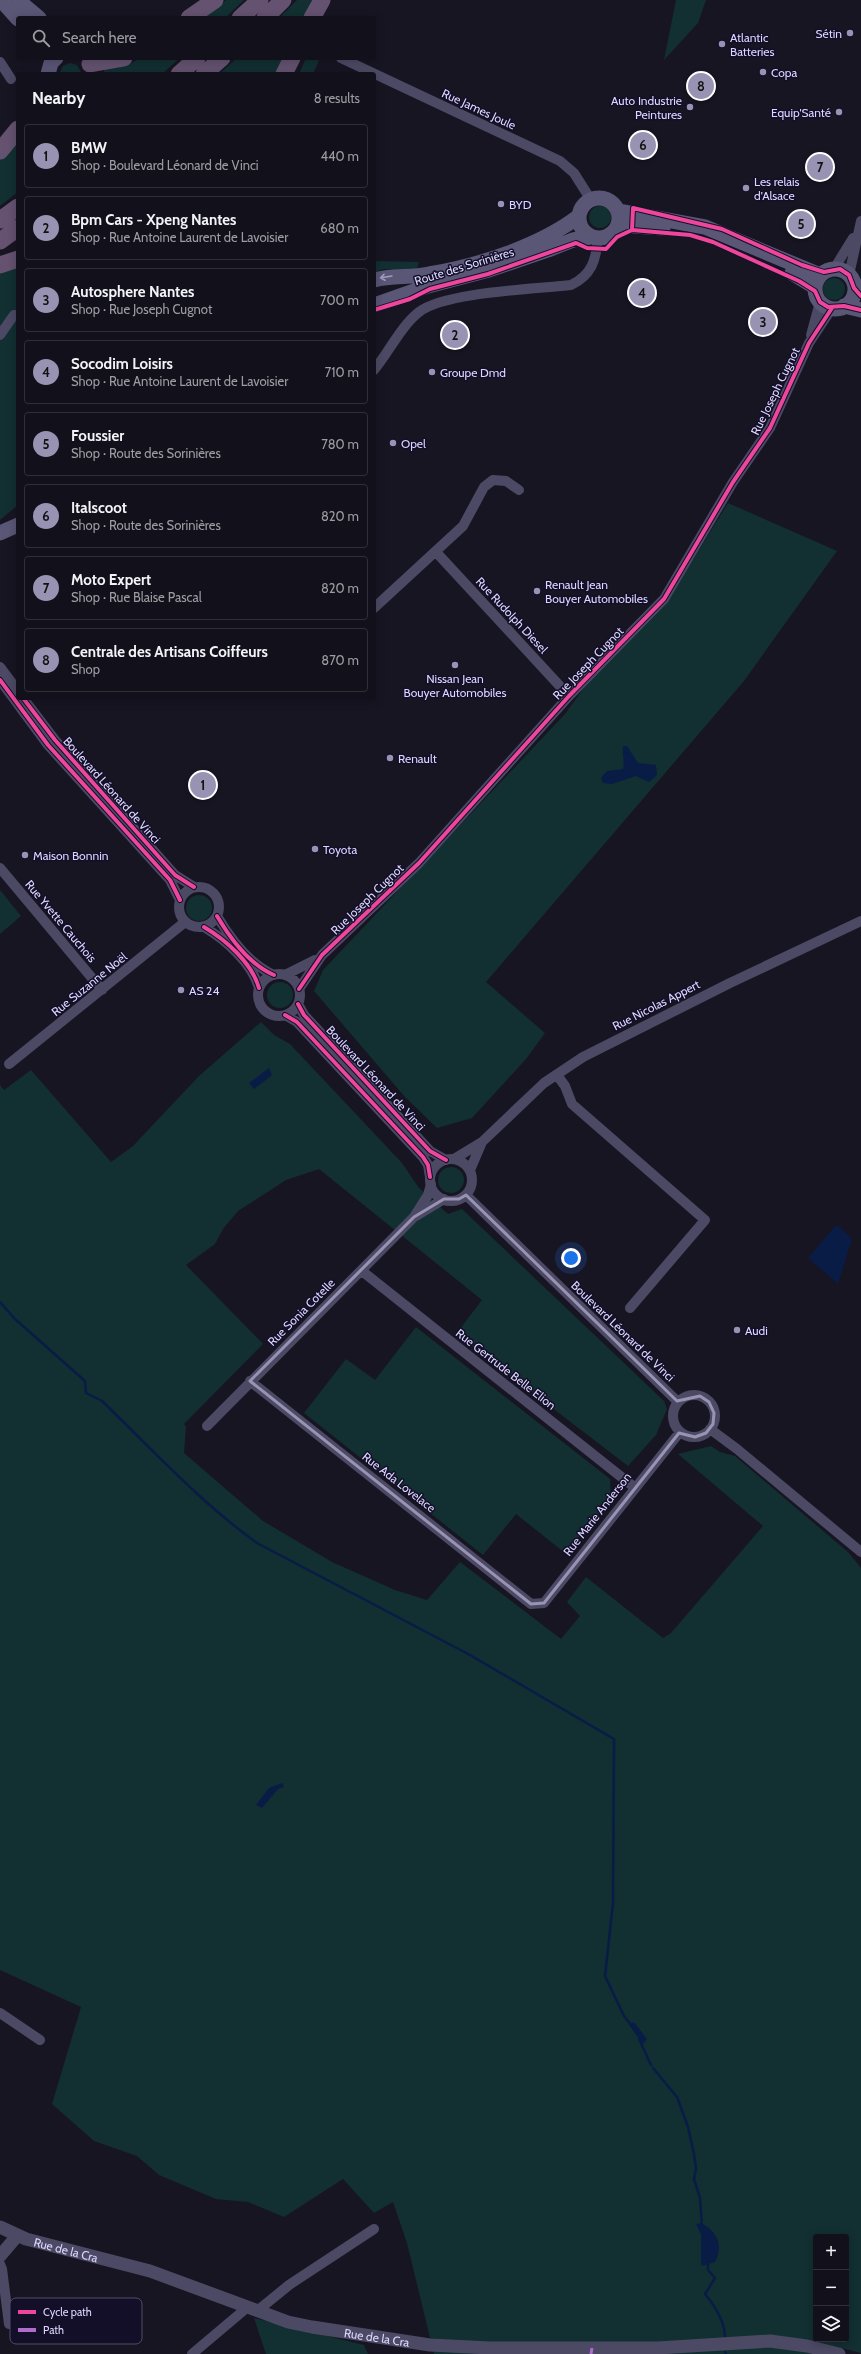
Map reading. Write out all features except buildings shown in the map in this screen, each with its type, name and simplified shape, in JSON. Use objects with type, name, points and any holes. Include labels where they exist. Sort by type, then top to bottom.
[{"type":"highway","points":[[191,16],[215,0]]},
{"type":"highway","points":[[242,16],[260,0]]},
{"type":"highway","points":[[267,16],[283,0]]},
{"type":"highway","points":[[313,16],[322,0]]},
{"type":"highway","points":[[89,65],[114,60]]},
{"type":"highway","points":[[181,72],[195,60]]},
{"type":"highway","points":[[206,72],[220,60]]},
{"type":"highway","points":[[285,72],[291,60]]},
{"type":"highway","points":[[0,151],[16,131]]},
{"type":"highway","points":[[0,220],[16,208]]},
{"type":"highway","points":[[0,242],[16,230]]},
{"type":"highway","points":[[0,265],[16,260]]},
{"type":"main road","points":[[1,0],[16,17]]},
{"type":"main road","points":[[19,0],[32,16]]},
{"type":"main road","points":[[19,0],[37,16]]},
{"type":"main road","points":[[591,200],[600,198],[608,201],[618,218],[713,238],[792,274],[817,281],[832,305],[861,310]]},
{"type":"main road","name":"Route des Sorinières","points":[[376,279],[388,276],[428,275],[460,267],[530,245],[557,232],[579,216],[583,206],[591,200]]},
{"type":"main road","points":[[579,216],[582,230],[594,238]]},
{"type":"main road","name":"Route des Sorinières","points":[[376,304],[428,286],[511,262],[573,240],[594,238],[611,234],[618,218]]},
{"type":"main road","points":[[817,281],[834,269],[855,287],[852,299],[832,305]]},
{"type":"main road","points":[[0,533],[16,526]]},
{"type":"street","name":"Rue James Joule","points":[[345,60],[371,72]]},
{"type":"street","points":[[0,62],[11,79]]},
{"type":"street","name":"Rue James Joule","points":[[376,74],[560,161],[574,173],[591,200]]},
{"type":"street","points":[[834,269],[861,221]]},
{"type":"street","points":[[855,287],[861,221]]},
{"type":"street","points":[[376,367],[413,317],[429,307],[475,294],[571,285],[581,281],[589,273],[593,264],[594,238]]},
{"type":"street","name":"Rue Joseph Cugnot","points":[[285,975],[302,968],[322,955],[419,863],[569,696],[667,593],[733,482],[770,428],[809,342],[832,305]]},
{"type":"street","name":"Rue Joseph Cugnot","points":[[809,342],[832,305]]},
{"type":"street","points":[[0,335],[14,315]]},
{"type":"street","points":[[376,606],[463,526],[484,487],[493,480],[506,481],[519,490]]},
{"type":"street","name":"Rue Rudolph Diesel","points":[[436,552],[569,696]]},
{"type":"street","points":[[0,667],[16,688]]},
{"type":"street","name":"Boulevard Léonard de Vinci","points":[[0,680],[4,690],[48,744],[170,880],[176,888],[180,900]]},
{"type":"street","name":"Boulevard Léonard de Vinci","points":[[25,700],[55,740],[170,870],[183,882],[194,887]]},
{"type":"street","name":"Rue Yvette Cauchois","points":[[2,866],[102,990]]},
{"type":"street","points":[[204,927],[212,923],[217,916],[218,901],[215,894],[202,887],[194,887],[186,892],[180,900],[179,912],[185,922],[191,926],[204,927],[218,935],[250,969],[256,977],[259,988],[259,1001],[263,1008],[276,1016],[292,1012],[298,1004],[299,989],[295,981],[285,975],[274,975],[266,979],[259,988]]},
{"type":"street","points":[[217,916],[225,930],[256,964],[274,975]]},
{"type":"street","name":"Rue Nicolas Appert","points":[[482,1142],[514,1110],[557,1075],[583,1057],[624,1035],[861,921]]},
{"type":"street","name":"Rue Suzanne Noël","points":[[9,1064],[185,922]]},
{"type":"street","name":"Rue Joseph Cugnot","points":[[299,989],[322,955]]},
{"type":"street","name":"Boulevard Léonard de Vinci","points":[[298,1004],[304,1015],[430,1151],[450,1159]]},
{"type":"street","name":"Boulevard Léonard de Vinci","points":[[284,1015],[297,1022],[423,1157],[428,1165],[431,1181]]},
{"type":"street","points":[[557,1075],[565,1086],[572,1104],[705,1220],[630,1308]]},
{"type":"street","points":[[414,1217],[428,1195],[436,1166],[482,1142]]},
{"type":"street","points":[[470,1170],[482,1142]]},
{"type":"street","points":[[431,1181],[437,1196],[444,1199],[459,1199],[466,1195],[472,1183],[470,1170],[466,1165],[450,1159]]},
{"type":"street","name":"Boulevard Léonard de Vinci","points":[[466,1195],[678,1402]]},
{"type":"street","points":[[414,1217],[444,1199]]},
{"type":"street","name":"Rue Sonia Cotelle","points":[[207,1426],[414,1217]]},
{"type":"street","name":"Rue Gertrude Belle Elion","points":[[362,1271],[634,1488]]},
{"type":"street","name":"Rue Ada Lovelace","points":[[250,1381],[531,1604]]},
{"type":"street","points":[[694,1395],[710,1402],[714,1419],[710,1429],[696,1437],[680,1432],[673,1420],[674,1410],[678,1402],[683,1398],[694,1395]]},
{"type":"street","points":[[710,1429],[737,1449],[861,1552]]},
{"type":"street","name":"Rue Marie Anderson","points":[[531,1604],[544,1603],[680,1432]]},
{"type":"street","points":[[0,2013],[40,2040]]},
{"type":"street","name":"Rue de la Cra","points":[[0,2228],[17,2236],[150,2271],[288,2322],[430,2345],[489,2348],[658,2348],[770,2341],[791,2343],[839,2354]]},
{"type":"street","points":[[257,2311],[289,2285],[374,2229]]},
{"type":"street","points":[[0,2256],[17,2236]]},
{"type":"street","points":[[0,2264],[2,2269],[9,2324]]},
{"type":"street","points":[[192,2354],[243,2311],[244,2306]]},
{"type":"highlighted area","points":[[466,1195],[677,1401],[700,1396],[709,1402],[714,1413],[713,1424],[706,1433],[695,1437],[679,1433],[544,1603],[531,1604],[250,1381],[414,1217],[444,1199],[459,1199]]},
{"type":"green space","points":[[226,0],[244,0],[227,16],[206,16]]},
{"type":"green space","points":[[297,0],[318,0],[310,16],[281,16]]},
{"type":"green space","points":[[676,0],[706,0],[698,23],[664,60]]},
{"type":"green space","points":[[137,60],[178,60],[164,72],[104,72],[104,68],[130,64]]},
{"type":"green space","points":[[235,60],[287,60],[281,72],[221,72]]},
{"type":"green space","points":[[305,60],[319,60],[314,72],[300,72]]},
{"type":"green space","points":[[70,63],[77,65],[81,72],[60,72],[63,66]]},
{"type":"green space","points":[[16,138],[16,194],[0,206],[0,158]]},
{"type":"green space","points":[[600,206],[608,209],[611,217],[608,225],[600,228],[592,225],[589,217],[592,209]]},
{"type":"green space","points":[[376,261],[419,262],[416,272],[384,269],[376,271]]},
{"type":"green space","points":[[16,267],[16,507],[0,520],[0,273]]},
{"type":"green space","points":[[830,278],[838,278],[845,285],[845,293],[838,300],[830,300],[823,293],[823,285]]},
{"type":"green space","points":[[728,503],[837,551],[744,681],[486,982],[545,1033],[526,1059],[472,1118],[437,1128],[405,1097],[314,991],[323,970],[565,714],[586,685],[665,605]]},
{"type":"green space","points":[[0,890],[21,916],[0,934]]},
{"type":"green space","points":[[199,895],[208,899],[212,908],[208,917],[199,921],[190,917],[186,908],[190,899]]},
{"type":"green space","points":[[280,982],[289,986],[293,995],[289,1004],[280,1008],[271,1004],[267,995],[271,986]]},
{"type":"green space","points":[[261,1022],[274,1035],[290,1044],[402,1163],[419,1188],[448,1214],[462,1209],[664,1401],[667,1409],[656,1435],[628,1466],[456,1334],[482,1300],[319,1169],[286,1180],[238,1211],[223,1229],[215,1244],[186,1265],[263,1344],[184,1424],[186,1427],[184,1453],[263,1521],[332,1562],[395,1590],[427,1600],[460,1562],[561,1639],[580,1616],[567,1602],[586,1577],[663,1638],[671,1633],[763,1526],[678,1454],[711,1446],[720,1452],[735,1456],[848,1552],[861,1568],[861,2353],[818,2342],[849,2342],[849,2234],[813,2234],[814,2342],[810,2354],[434,2354],[407,2243],[393,2202],[374,2213],[343,2179],[284,2217],[248,2202],[216,2199],[159,2175],[137,2156],[94,2141],[52,2104],[81,2007],[0,1970],[0,1085],[4,1090],[31,1070],[111,1162],[133,1146],[199,1076]]},
{"type":"green space","points":[[451,1167],[460,1171],[464,1180],[460,1189],[451,1193],[442,1189],[438,1180],[442,1171]]},
{"type":"green space","points":[[416,1327],[610,1479],[611,1500],[565,1553],[516,1514],[483,1555],[304,1413],[346,1359],[375,1380]]},
{"type":"green space","points":[[254,2318],[364,2345],[368,2354],[266,2354]]},
{"type":"water","points":[[623,746],[627,746],[638,763],[656,765],[657,775],[649,782],[636,776],[612,784],[603,783],[601,778],[607,771],[623,769]]},
{"type":"water","points":[[269,1068],[272,1075],[254,1089],[249,1083]]},
{"type":"water","points":[[835,1226],[839,1226],[852,1239],[838,1284],[808,1258]]},
{"type":"water","points":[[282,1783],[284,1787],[278,1789],[262,1808],[256,1805],[269,1788]]},
{"type":"water","points":[[634,2022],[647,2039],[643,2044],[629,2025]]},
{"type":"water","points":[[701,2223],[707,2226],[715,2234],[719,2244],[718,2256],[715,2262],[702,2266],[701,2234],[696,2224]]},
{"type":"waterway","points":[[0,1302],[15,1319],[85,1381],[86,1393],[102,1401],[196,1493],[257,1543],[470,1655],[614,1739],[613,1903],[605,1976],[624,2016],[632,2026]]},
{"type":"waterway","points":[[639,2039],[651,2065]]},
{"type":"waterway","points":[[653,2068],[677,2097],[688,2127],[696,2168],[694,2179],[700,2198],[702,2227]]},
{"type":"waterway","points":[[708,2262],[708,2270],[715,2278],[705,2294],[719,2314],[725,2332],[725,2338]]},
{"type":"marked path","points":[[591,2354],[592,2348]]},
{"type":"cycle path","points":[[632,230],[633,208],[722,229],[802,265],[824,272],[840,269],[849,275],[854,288],[861,296]]},
{"type":"cycle path","points":[[376,309],[410,299],[430,289],[488,274],[576,243],[587,248],[606,249],[617,237],[632,230],[690,235],[713,242],[799,281],[815,291],[820,302],[828,307],[844,306],[861,310]]},
{"type":"cycle path","points":[[299,989],[322,955],[419,863],[569,696],[664,599],[733,482],[770,428],[809,343],[832,308]]},
{"type":"cycle path","points":[[0,680],[48,745],[170,880],[180,900]]},
{"type":"cycle path","points":[[25,700],[55,740],[175,875],[194,887]]},
{"type":"cycle path","points":[[217,916],[241,950],[257,965],[274,975]]},
{"type":"cycle path","points":[[204,927],[221,938],[237,953],[251,970],[259,988]]},
{"type":"cycle path","points":[[298,1004],[304,1015],[430,1151],[446,1160]]},
{"type":"cycle path","points":[[285,1015],[297,1022],[423,1157],[428,1165],[430,1177]]},
{"type":"place","name":"Sétin","points":[[850,33]]},
{"type":"place","name":"Atlantic Batteries","points":[[722,44]]},
{"type":"place","name":"Copa","points":[[763,72]]},
{"type":"place","name":"Centrale des Artisans Coiffeurs","points":[[701,86]]},
{"type":"place","name":"Auto Industrie Peintures","points":[[690,107]]},
{"type":"place","name":"Equip'Santé","points":[[839,112]]},
{"type":"place","name":"Italscoot","points":[[643,145]]},
{"type":"place","name":"Moto Expert","points":[[820,167]]},
{"type":"place","name":"Les relais d'Alsace","points":[[746,188]]},
{"type":"place","name":"BYD","points":[[501,204]]},
{"type":"place","name":"Foussier","points":[[801,224]]},
{"type":"place","name":"Socodim Loisirs","points":[[642,293]]},
{"type":"place","name":"Autosphere Nantes","points":[[763,322]]},
{"type":"place","name":"Bpm Cars - Xpeng Nantes","points":[[455,335]]},
{"type":"place","name":"Groupe Dmd","points":[[432,372]]},
{"type":"place","name":"Opel","points":[[393,443]]},
{"type":"place","name":"Renault Jean Bouyer Automobiles","points":[[537,591]]},
{"type":"place","name":"Nissan Jean Bouyer Automobiles","points":[[455,665]]},
{"type":"place","name":"Renault","points":[[390,758]]},
{"type":"place","name":"BMW","points":[[203,785]]},
{"type":"place","name":"Toyota","points":[[315,849]]},
{"type":"place","name":"Maison Bonnin","points":[[25,855]]},
{"type":"place","name":"AS 24","points":[[181,990]]},
{"type":"place","name":"Audi","points":[[737,1330]]}]
